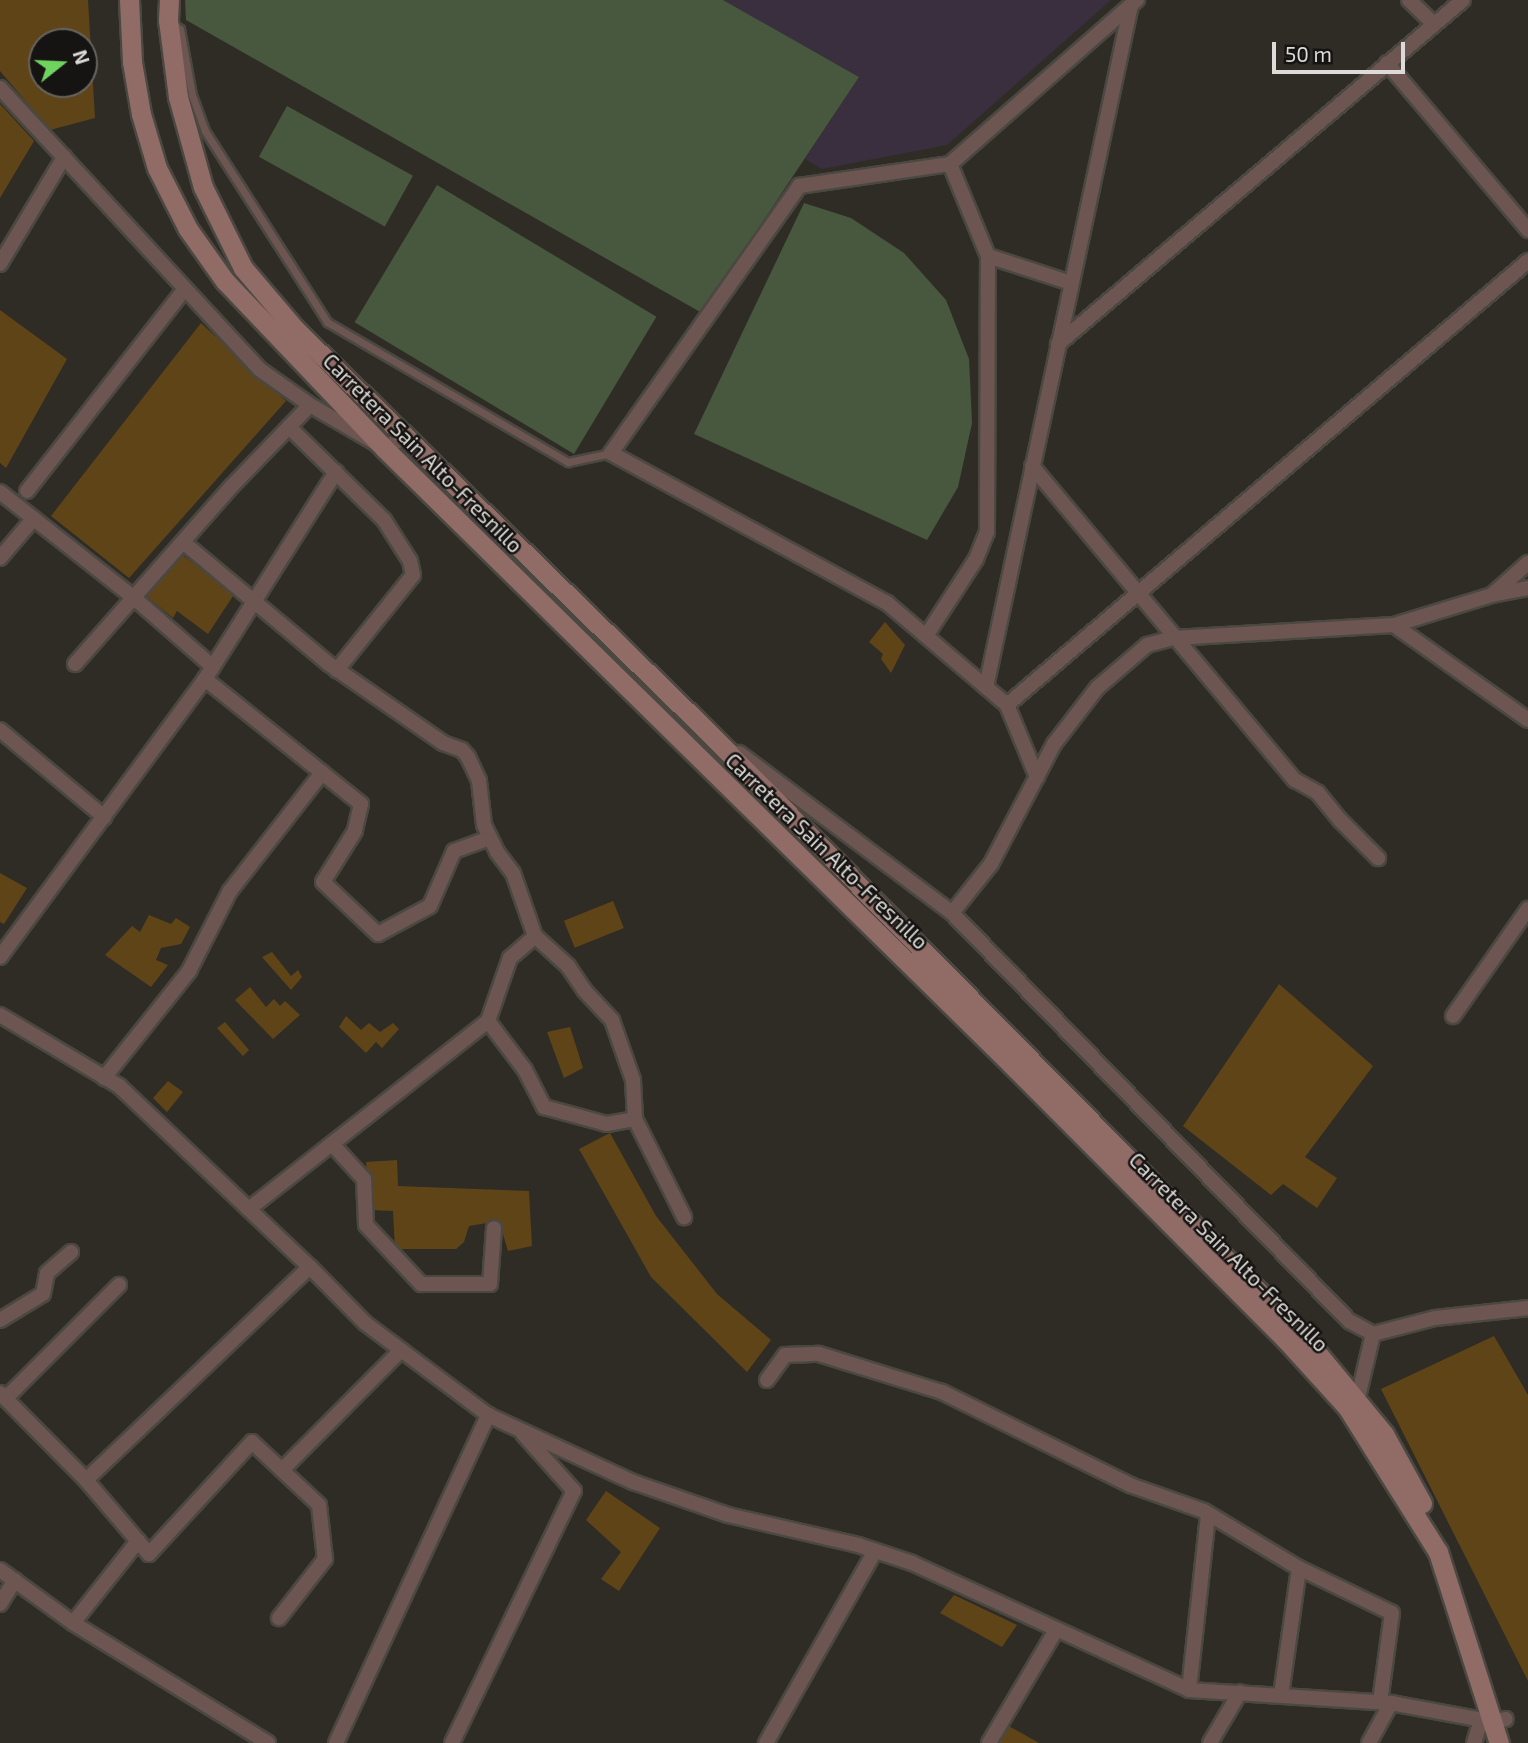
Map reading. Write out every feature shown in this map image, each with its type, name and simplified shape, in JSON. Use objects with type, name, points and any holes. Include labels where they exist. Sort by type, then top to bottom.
[{"type":"main road","name":"Carretera Sain Alto-Fresnillo","points":[[129,0],[132,62],[141,114],[157,168],[188,229],[225,281],[384,448],[1351,1403]]},
{"type":"main road","points":[[168,10],[178,97],[203,187],[243,268],[295,329],[704,728],[1309,1343],[1351,1403],[1384,1434],[1443,1541],[1499,1743]]},
{"type":"main road","points":[[1494,1720],[1512,1743]]},
{"type":"street","points":[[1409,0],[1434,24]]},
{"type":"street","points":[[1058,344],[1463,0]]},
{"type":"street","points":[[1037,777],[1007,705],[887,603],[611,453],[799,186],[950,164],[1133,2]]},
{"type":"street","points":[[986,687],[1133,2]]},
{"type":"street","points":[[1387,63],[1528,230]]},
{"type":"street","points":[[0,88],[259,369],[310,405],[384,448],[404,438]]},
{"type":"street","points":[[0,264],[64,157]]},
{"type":"street","points":[[926,636],[976,559],[987,533],[988,256],[950,164]]},
{"type":"street","points":[[988,256],[1071,284]]},
{"type":"street","points":[[1007,705],[1528,261]]},
{"type":"street","points":[[27,491],[185,289]]},
{"type":"street","points":[[75,664],[310,405]]},
{"type":"street","points":[[289,427],[384,520],[410,561],[413,575],[337,670]]},
{"type":"street","points":[[1032,466],[1295,780],[1318,793],[1340,820],[1378,858]]},
{"type":"street","points":[[3,947],[104,817],[205,679],[337,472]]},
{"type":"street","points":[[0,492],[133,597],[213,667]]},
{"type":"street","points":[[0,558],[34,518]]},
{"type":"street","points":[[183,542],[337,670],[443,743],[462,750],[479,781],[484,825],[489,838],[513,873],[535,936],[568,966],[584,990],[612,1020],[626,1053],[633,1080],[635,1119],[684,1217]]},
{"type":"street","points":[[1492,594],[1528,563]]},
{"type":"street","points":[[952,913],[991,864],[1054,744],[1097,688],[1147,645],[1174,638],[1394,625],[1492,594],[1528,588]]},
{"type":"street","points":[[1394,625],[1528,720]]},
{"type":"street","points":[[205,679],[361,804],[355,831],[323,882],[378,934],[430,906],[454,851],[489,838]]},
{"type":"street","points":[[671,729],[704,728],[952,913],[1349,1321],[1373,1334],[1435,1318],[1528,1308]]},
{"type":"street","points":[[0,730],[104,817]]},
{"type":"street","points":[[104,1078],[189,971],[230,891],[322,773]]},
{"type":"street","points":[[1452,1016],[1528,909]]},
{"type":"street","points":[[249,1209],[488,1021],[510,958],[535,936]]},
{"type":"street","points":[[0,1015],[119,1086],[310,1267],[365,1323],[488,1415],[633,1482],[728,1516],[875,1551],[912,1563],[1189,1690],[1385,1702],[1494,1720]]},
{"type":"street","points":[[488,1021],[525,1070],[544,1107],[607,1124],[635,1119]]},
{"type":"street","points":[[332,1144],[364,1179],[366,1225],[421,1284],[490,1284],[494,1228]]},
{"type":"street","points":[[0,1320],[43,1294],[47,1273],[71,1252]]},
{"type":"street","points":[[86,1480],[310,1267]]},
{"type":"street","points":[[119,1285],[3,1395],[86,1480],[149,1554],[252,1442],[319,1505],[325,1559],[279,1618]]},
{"type":"street","points":[[1351,1403],[1361,1386],[1373,1334]]},
{"type":"street","points":[[282,1470],[401,1350]]},
{"type":"street","points":[[767,1380],[785,1355],[819,1354],[942,1392],[1130,1485],[1208,1514],[1299,1568],[1392,1614],[1385,1702],[1369,1743]]},
{"type":"street","points":[[336,1743],[488,1415]]},
{"type":"street","points":[[452,1743],[574,1491],[517,1428]]},
{"type":"street","points":[[1189,1690],[1208,1514]]},
{"type":"street","points":[[73,1623],[138,1541]]},
{"type":"street","points":[[766,1743],[875,1551]]},
{"type":"street","points":[[1281,1695],[1299,1568]]},
{"type":"street","points":[[0,1570],[73,1623],[268,1743]]},
{"type":"street","points":[[0,1604],[15,1580]]},
{"type":"street","points":[[989,1743],[1056,1630]]},
{"type":"street","points":[[1210,1743],[1240,1692]]},
{"type":"street","points":[[1474,1743],[1494,1720]]},
{"type":"lane","points":[[168,10],[180,29],[187,76],[205,131],[327,322],[568,462],[611,453]]},
{"type":"shaded area","points":[[723,0],[1111,0],[947,145],[822,169],[805,159],[859,77]]},
{"type":"green space","points":[[185,0],[723,0],[859,77],[702,313],[186,20]]},
{"type":"green space","points":[[287,106],[413,176],[385,227],[259,157]]},
{"type":"green space","points":[[437,185],[656,317],[574,454],[355,322]]},
{"type":"green space","points":[[804,203],[851,218],[904,253],[946,300],[969,359],[972,423],[958,487],[927,540],[694,434]]},
{"type":"building","points":[[0,0],[88,0],[90,28],[28,28],[28,98],[94,98],[95,118],[50,130],[0,71]]},
{"type":"building","points":[[0,104],[34,141],[0,198]]},
{"type":"building","points":[[0,310],[67,359],[6,468],[0,463]]},
{"type":"building","points":[[201,323],[286,401],[129,578],[51,516]]},
{"type":"building","points":[[178,552],[235,593],[208,634],[177,611],[173,618],[144,594]]},
{"type":"building","points":[[885,622],[905,645],[891,673],[881,659],[883,654],[869,642]]},
{"type":"building","points":[[0,873],[27,888],[4,924],[0,922]]},
{"type":"building","points":[[613,901],[624,928],[575,948],[564,921]]},
{"type":"building","points":[[149,915],[171,924],[176,918],[190,927],[181,944],[161,948],[156,960],[168,965],[151,987],[105,955],[132,926],[140,932]]},
{"type":"building","points":[[272,952],[291,976],[298,970],[302,977],[291,990],[262,957]]},
{"type":"building","points":[[1279,984],[1373,1066],[1305,1157],[1337,1178],[1317,1208],[1283,1184],[1271,1195],[1183,1126]]},
{"type":"building","points":[[250,987],[266,1007],[274,999],[280,1006],[285,1001],[300,1015],[273,1039],[235,1000]]},
{"type":"building","points":[[346,1016],[361,1030],[369,1023],[380,1032],[393,1023],[399,1029],[382,1048],[376,1042],[366,1053],[339,1027]]},
{"type":"building","points":[[225,1022],[249,1050],[243,1056],[217,1028]]},
{"type":"building","points":[[570,1027],[583,1068],[564,1078],[547,1032]]},
{"type":"building","points":[[168,1081],[183,1092],[167,1112],[153,1098]]},
{"type":"building","points":[[610,1133],[656,1216],[717,1294],[771,1340],[747,1372],[651,1277],[579,1149]]},
{"type":"building","points":[[397,1160],[398,1186],[529,1191],[532,1246],[508,1251],[499,1221],[469,1226],[464,1242],[456,1249],[395,1249],[393,1211],[370,1210],[366,1162]]},
{"type":"building","points":[[1494,1336],[1528,1395],[1528,1681],[1381,1389]]},
{"type":"building","points":[[606,1491],[660,1528],[619,1591],[601,1579],[621,1552],[586,1520]]},
{"type":"building","points":[[954,1595],[1017,1625],[1002,1647],[940,1613]]},
{"type":"building","points":[[1007,1725],[1039,1743],[996,1743]]}]
